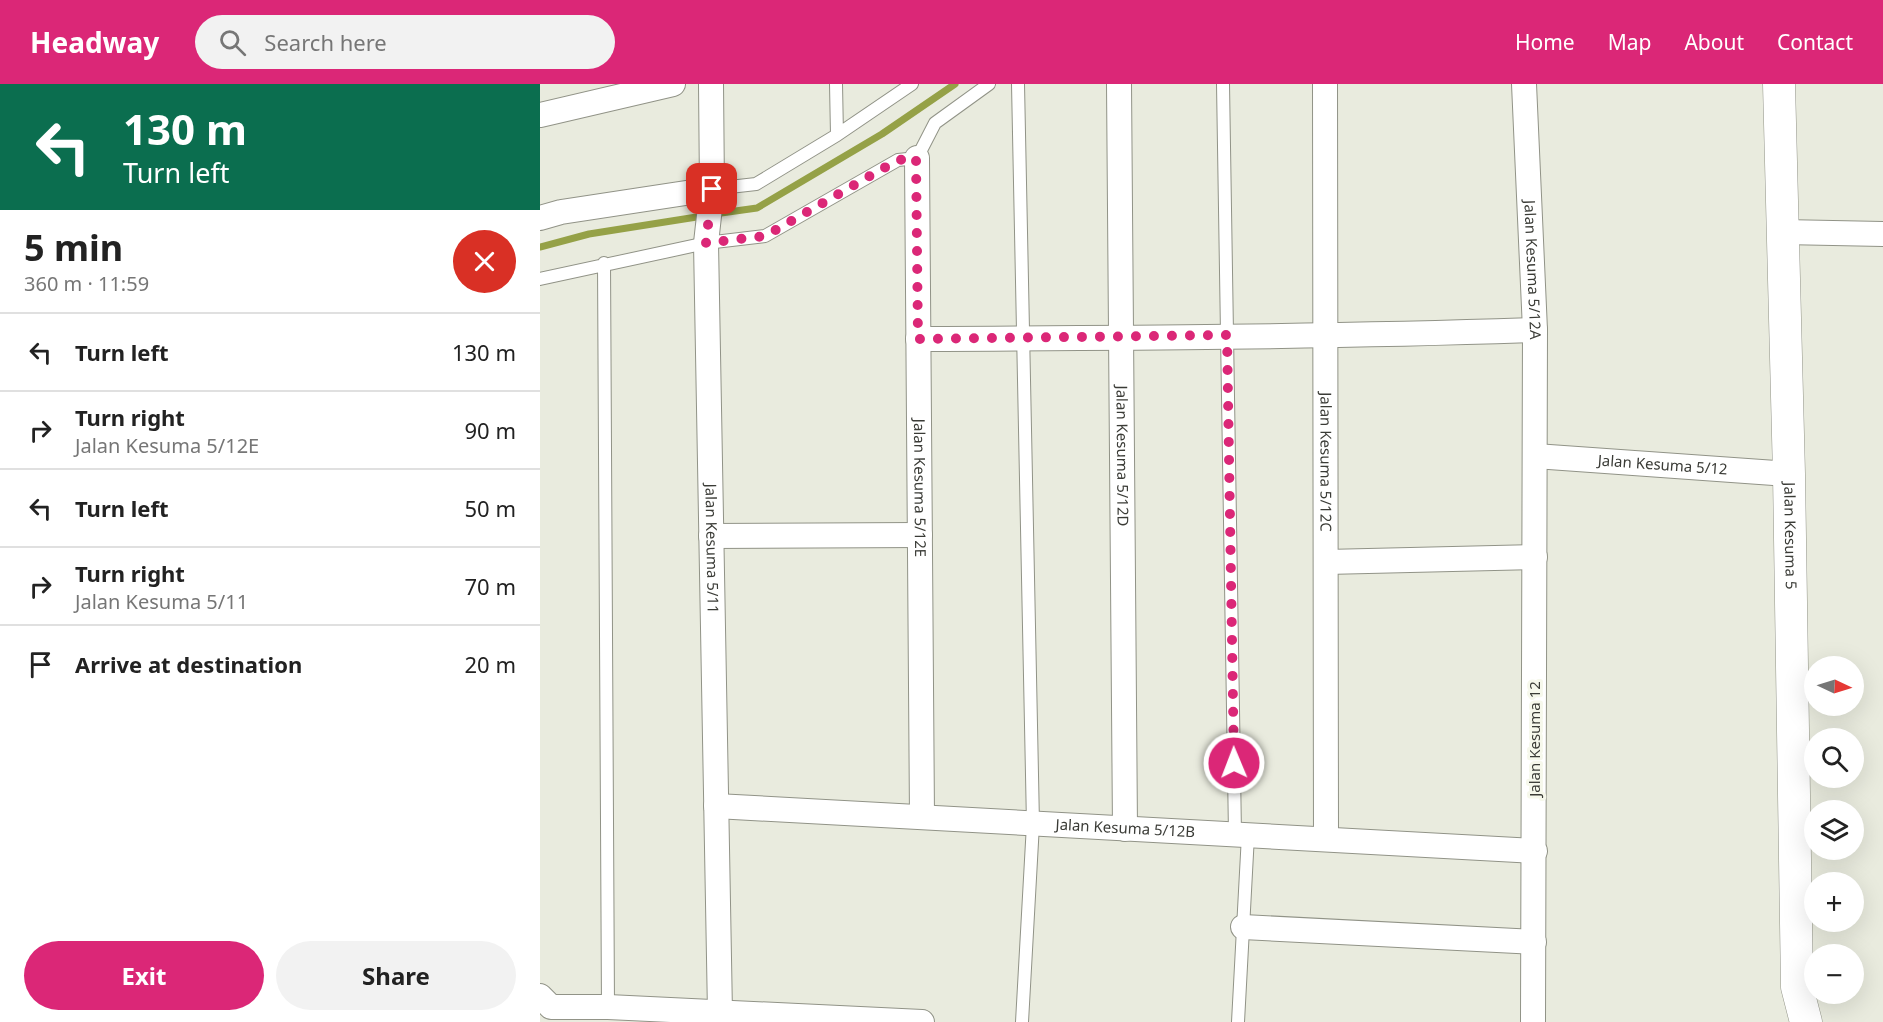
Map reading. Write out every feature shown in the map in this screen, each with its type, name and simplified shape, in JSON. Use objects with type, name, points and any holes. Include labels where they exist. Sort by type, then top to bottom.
[{"type":"street","points":[[540,115],[673,84]]},
{"type":"street","name":"Jalan Kesuma 5/11","points":[[711,84],[709,215],[711,536],[720,1013]]},
{"type":"street","name":"Jalan Kesuma 5/12D","points":[[1119,84],[1125,829]]},
{"type":"street","name":"Jalan Kesuma 5/12C","points":[[1325,84],[1326,839]]},
{"type":"street","name":"Jalan Kesuma 5/12A","points":[[1524,84],[1534,330],[1535,456]]},
{"type":"street","name":"Jalan Kesuma 5","points":[[1779,84],[1789,474],[1797,987],[1806,1022]]},
{"type":"street","name":"Jalan Kesuma 5/12E","points":[[916,158],[922,817]]},
{"type":"street","points":[[540,218],[561,212],[709,215]]},
{"type":"street","points":[[1783,232],[1883,234]]},
{"type":"street","points":[[918,339],[1227,335],[1325,337],[1534,330]]},
{"type":"street","name":"Jalan Kesuma 5/12","points":[[1535,456],[1789,474]]},
{"type":"street","name":"Jalan Kesuma 12","points":[[1533,1022],[1535,456]]},
{"type":"street","points":[[711,536],[920,535]]},
{"type":"street","points":[[1326,562],[1535,556]]},
{"type":"street","name":"Jalan Kesuma 5/12B","points":[[716,806],[1535,850]]},
{"type":"street","points":[[1243,927],[1534,942]]},
{"type":"street","name":"Jalan Kesuma 5","points":[[1782,1022],[1797,987]]},
{"type":"street","points":[[540,996],[551,1007],[608,1007],[922,1022]]},
{"type":"lane","points":[[836,84],[837,135]]},
{"type":"lane","points":[[540,279],[604,263],[709,215],[756,183],[837,135],[912,84]]},
{"type":"lane","points":[[709,215],[765,236],[898,160],[916,158],[935,123],[989,84]]},
{"type":"lane","points":[[1018,84],[1033,824],[1022,1022]]},
{"type":"lane","points":[[1223,84],[1227,335],[1243,927],[1238,1022]]},
{"type":"lane","points":[[604,263],[608,1007]]},
{"type":"waterway","points":[[714,214],[757,208],[882,134],[955,84]]},
{"type":"waterway","points":[[540,247],[589,234],[703,216]]},
{"type":"route","points":[[712,189],[706,243],[765,236],[898,160],[916,158],[918,339],[1227,335],[1234,763]]}]
